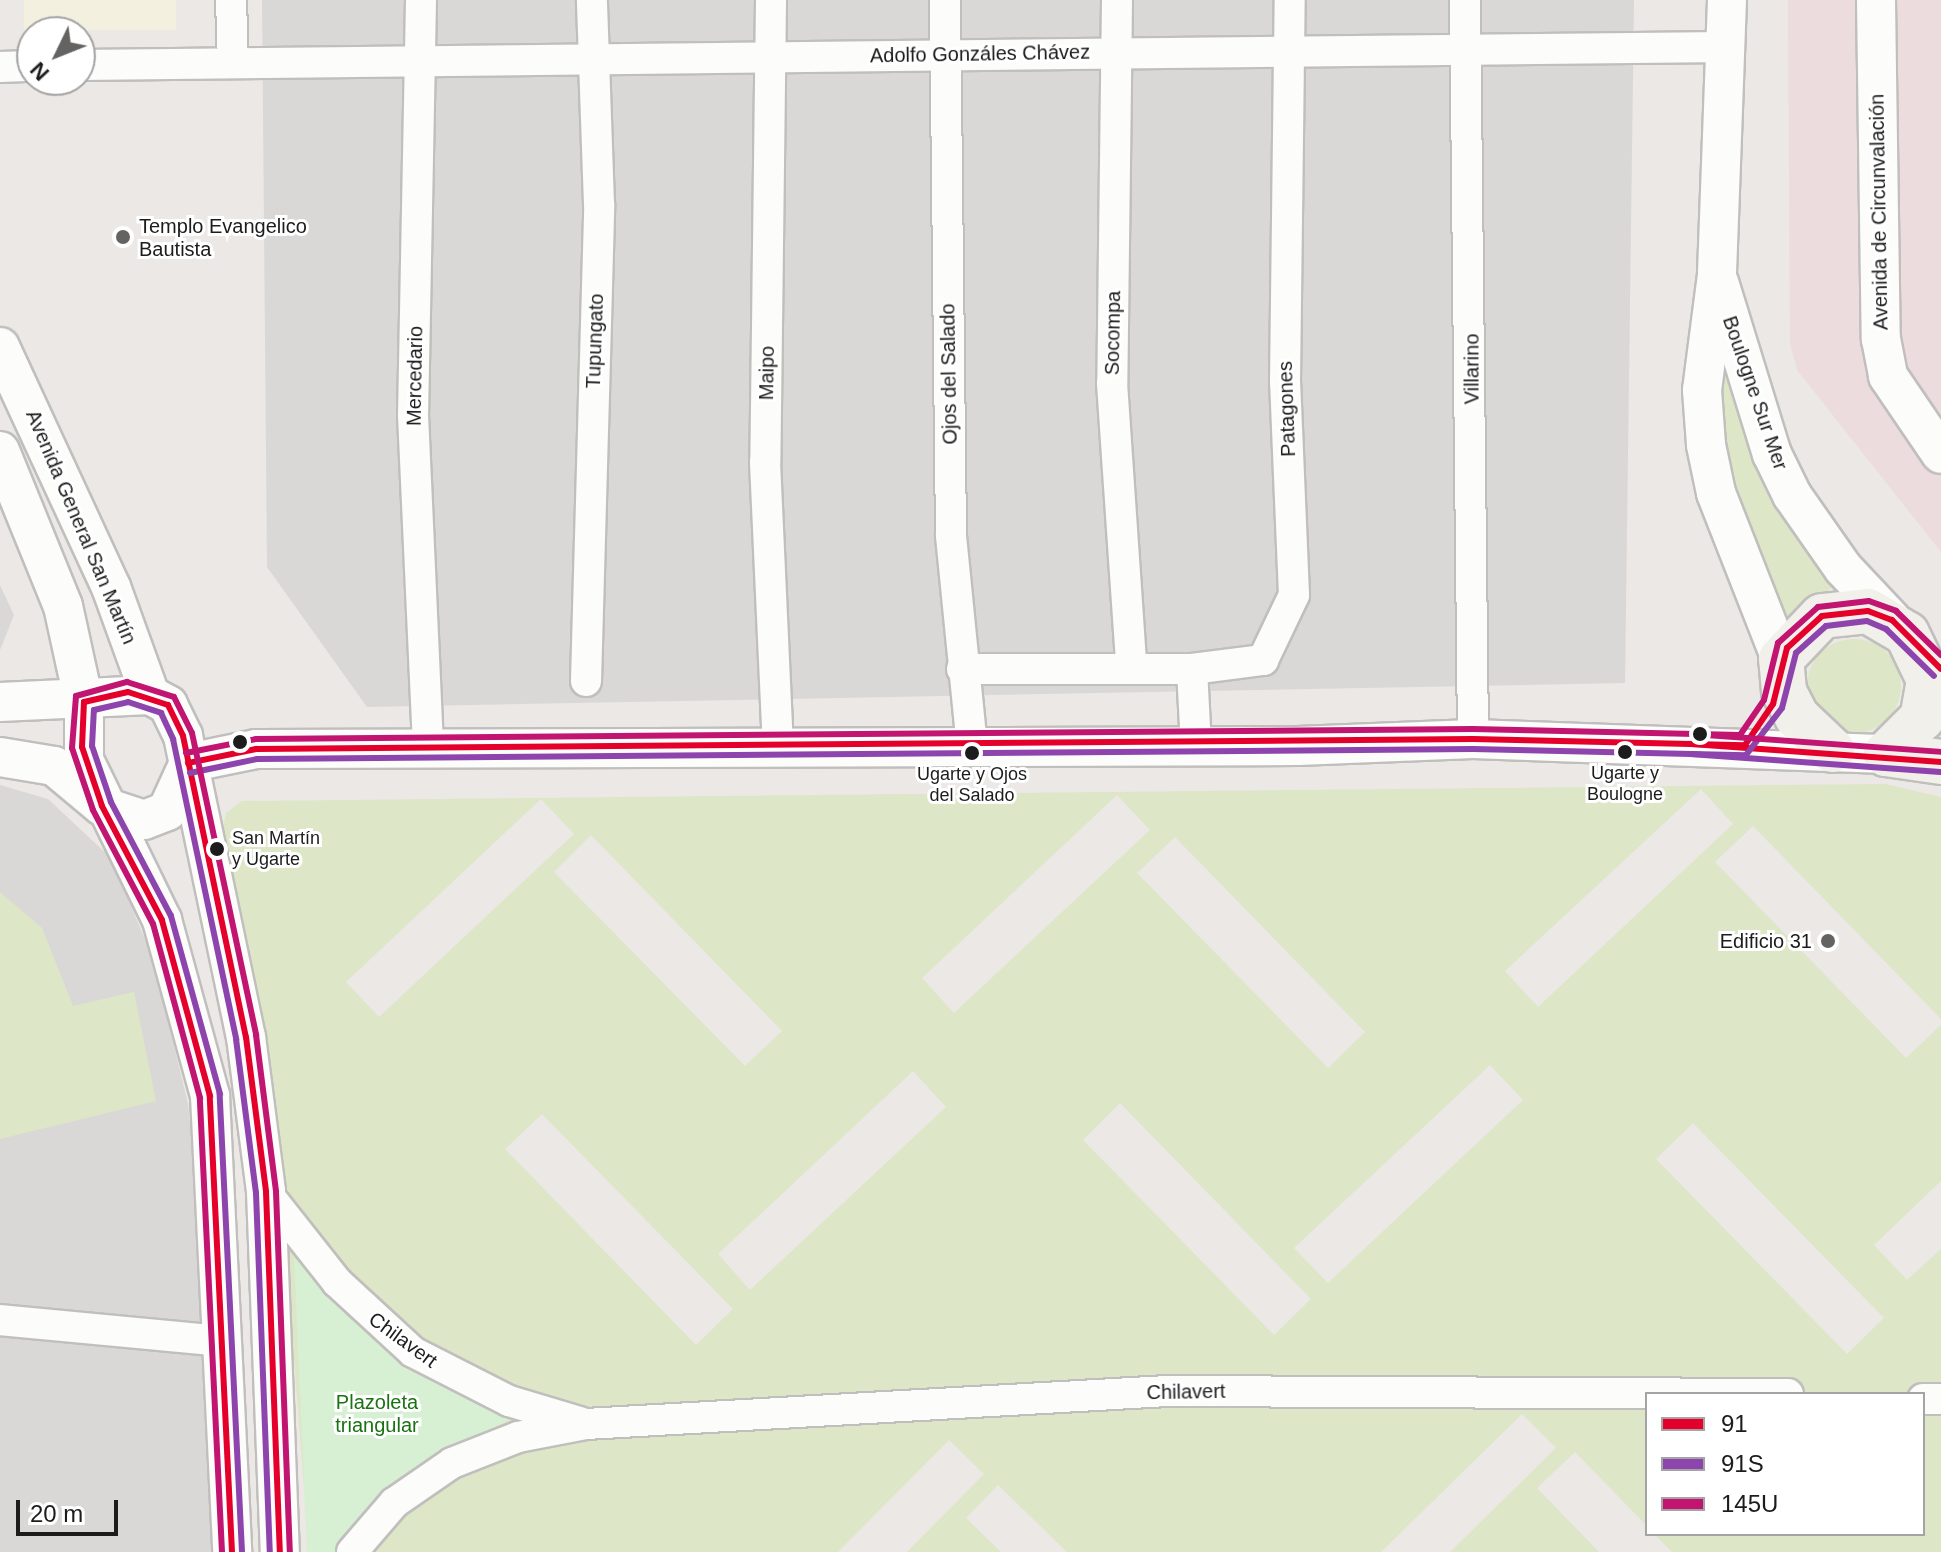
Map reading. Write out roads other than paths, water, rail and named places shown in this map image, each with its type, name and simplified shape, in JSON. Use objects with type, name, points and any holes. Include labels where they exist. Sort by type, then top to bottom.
[{"type":"main road","points":[[1832,750],[1797,717],[1781,666],[1822,616],[1868,611],[1899,627],[1929,680],[1929,697],[1907,741],[1886,754]]},
{"type":"main road","name":"Boulogne Sur Mer","points":[[1899,627],[1941,669]]},
{"type":"main road","points":[[1886,754],[1941,762]]},
{"type":"street","points":[[231,0],[233,62]]},
{"type":"street","name":"Mercedario","points":[[421,0],[413,415],[428,751]]},
{"type":"street","name":"Tupungato","points":[[586,681],[599,204],[592,0]]},
{"type":"street","name":"Maipo","points":[[771,0],[765,462],[778,746]]},
{"type":"street","name":"Ojos del Salado","points":[[945,0],[951,536],[972,747]]},
{"type":"street","name":"Socompa","points":[[1117,0],[1119,51],[1112,383],[1131,665]]},
{"type":"street","name":"Patagones","points":[[1192,669],[1263,660],[1294,595],[1285,382],[1290,0]]},
{"type":"street","name":"Villarino","points":[[1465,0],[1473,739]]},
{"type":"street","name":"Boulogne Sur Mer","points":[[1727,0],[1717,275],[1702,390],[1706,445],[1716,493],[1781,666]]},
{"type":"street","name":"Avenida de Circunvalación","points":[[1876,0],[1881,339],[1895,388],[1941,454]]},
{"type":"street","name":"Adolfo Gonzáles Chávez","points":[[96,65],[421,57],[945,56],[1119,51],[1466,54],[1727,47]]},
{"type":"street","name":"Boulogne Sur Mer","points":[[1717,275],[1772,454],[1792,495],[1843,568],[1899,627]]},
{"type":"street","name":"Avenida General San Martín","points":[[0,347],[111,587],[150,695],[168,705],[188,763],[246,1037],[266,1192],[280,1552]]},
{"type":"street","points":[[0,451],[63,606],[84,702],[84,760],[102,806],[162,920],[210,1096],[232,1552]]},
{"type":"street","points":[[962,669],[1131,665],[1192,669],[1196,746]]},
{"type":"street","points":[[1745,745],[1763,727],[1781,666]]},
{"type":"street","points":[[0,702],[84,702],[150,695]]},
{"type":"street","points":[[0,757],[54,766],[102,806],[144,820],[167,811],[188,763],[256,749],[428,751],[778,746],[1196,746],[1473,739],[1745,745],[1886,754]]},
{"type":"street","name":"Chilavert","points":[[266,1192],[337,1282],[413,1352],[509,1401],[586,1424]]},
{"type":"street","points":[[0,1320],[224,1341]]},
{"type":"street","name":"Chilavert","points":[[352,1552],[394,1503],[452,1463],[518,1437],[586,1424],[1168,1391],[1645,1393]]},
{"type":"place","name":"Templo Evangelico Bautista","points":[[123,237]]},
{"type":"place","name":"Ugarte y Boulogne","points":[[1625,752]]},
{"type":"place","name":"Ugarte y Ojos del Salado","points":[[972,753]]},
{"type":"place","name":"San Martín y Ugarte","points":[[217,849]]},
{"type":"place","name":"Edificio 31","points":[[1828,941]]},
{"type":"park label","name":"Plazoleta triangular","points":[[377,1414]]}]
